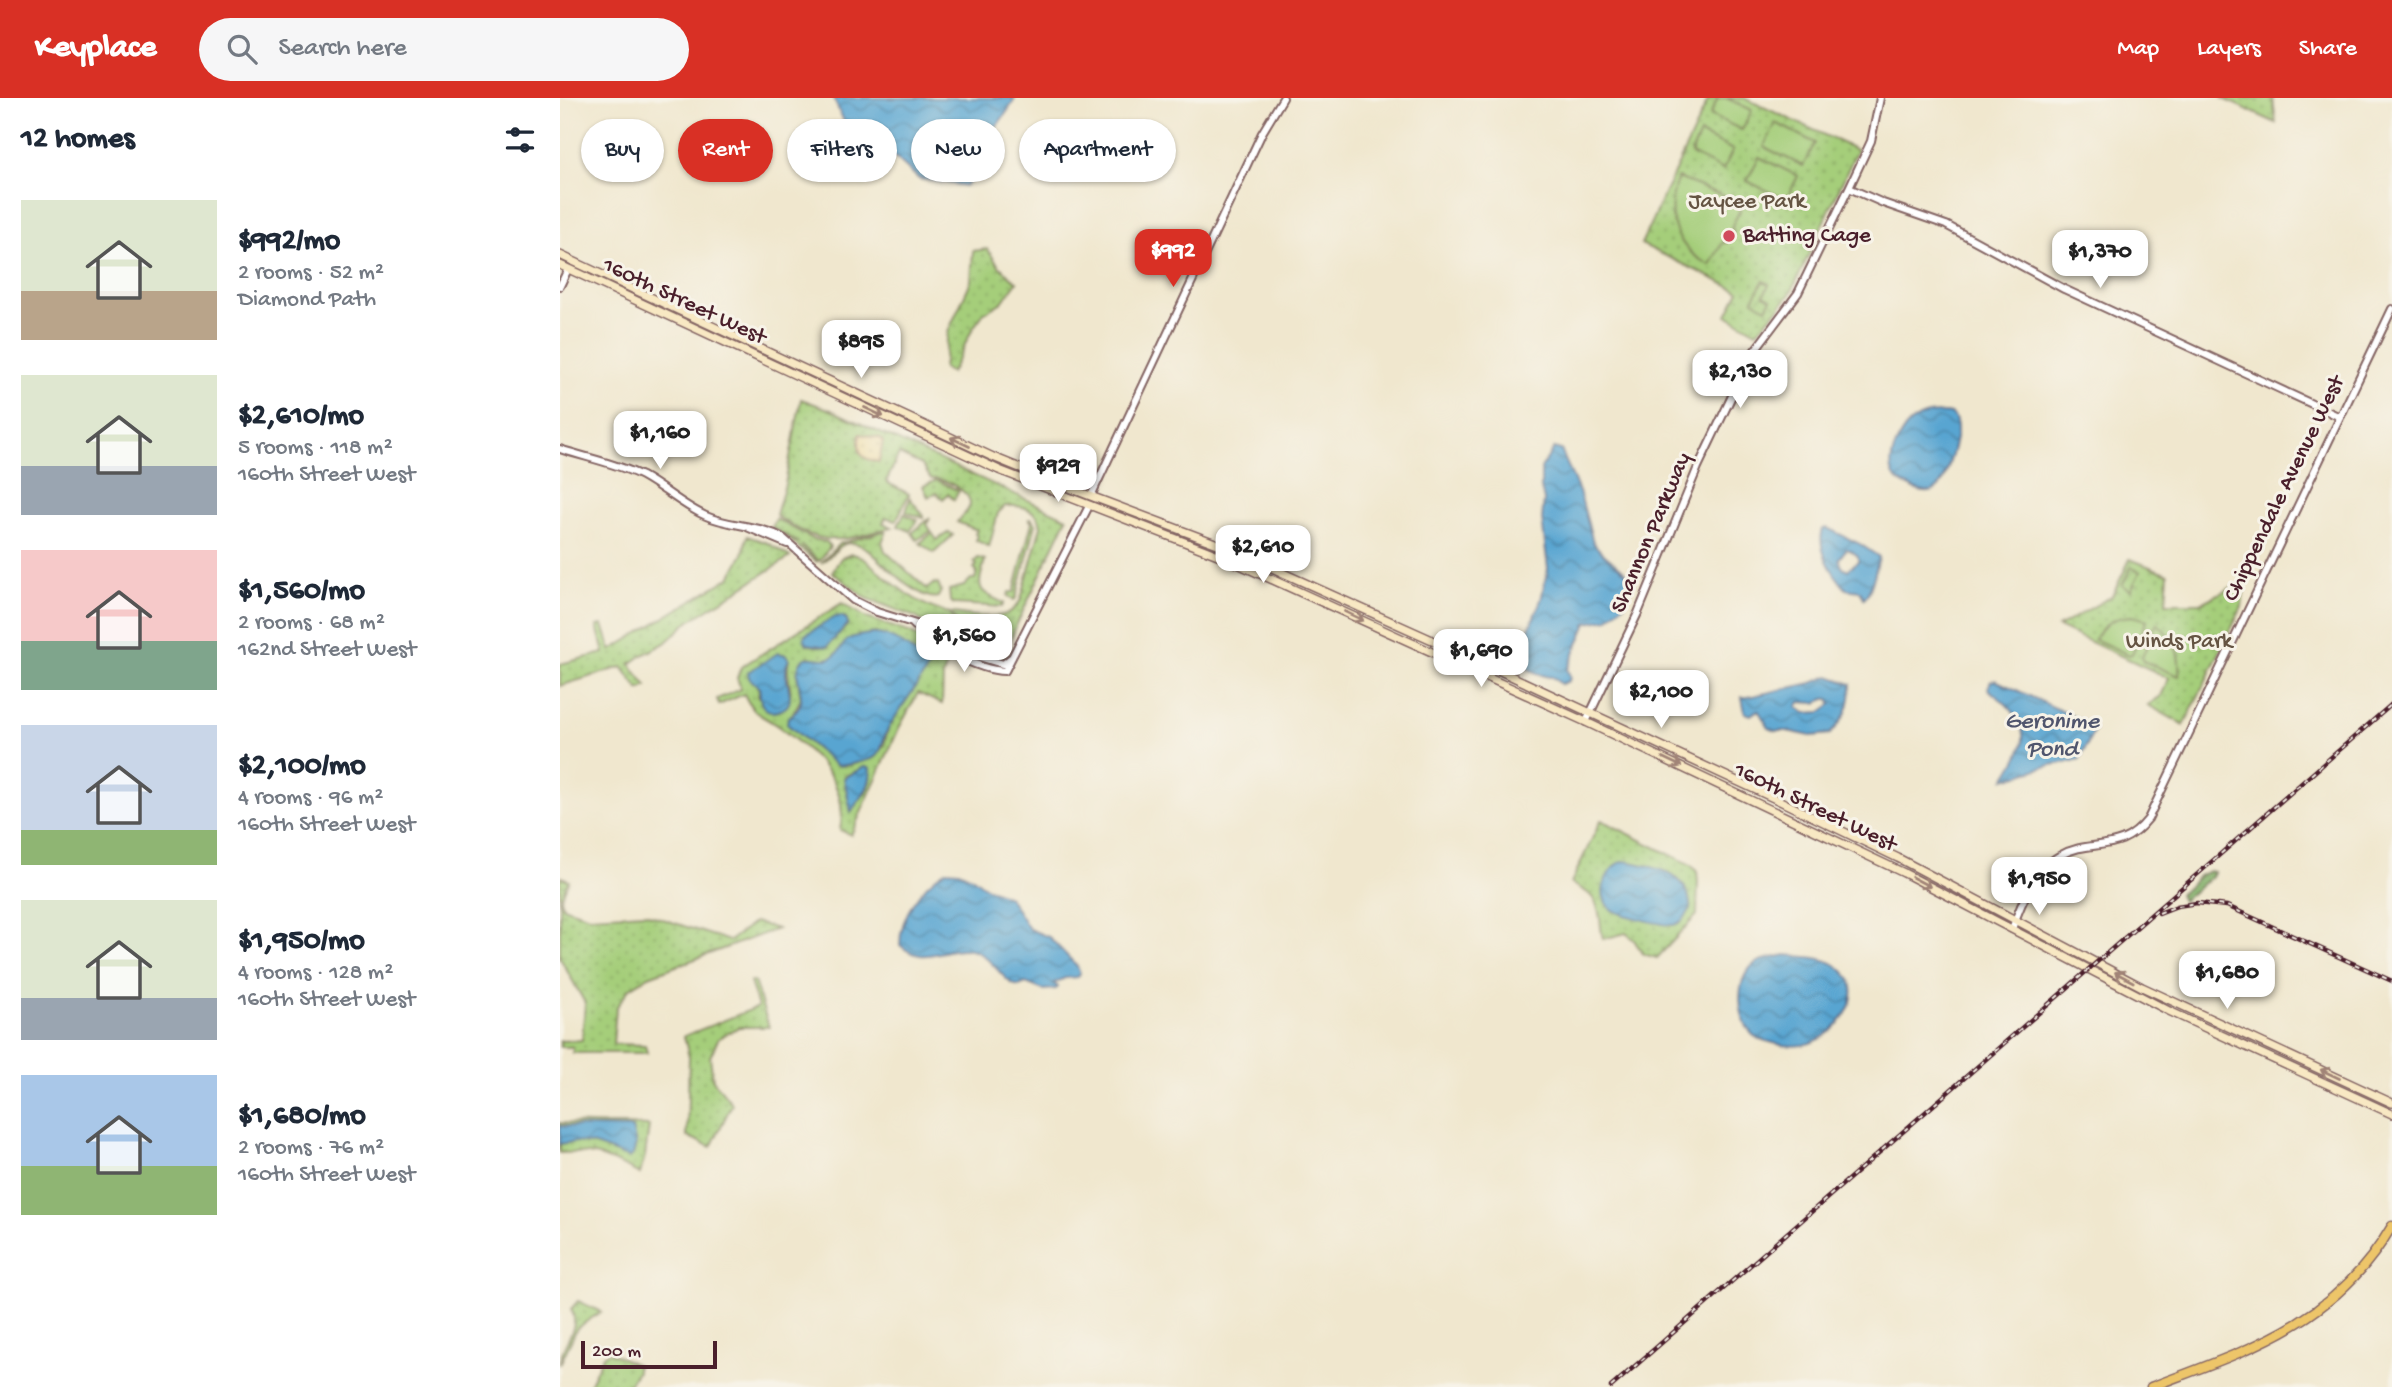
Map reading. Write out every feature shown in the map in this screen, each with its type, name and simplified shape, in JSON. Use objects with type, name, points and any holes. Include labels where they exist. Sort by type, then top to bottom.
[{"type":"main road","name":"160th Street West","points":[[560,255],[965,444],[1290,575],[1591,713],[1898,858],[2179,1005],[2392,1103]]},
{"type":"main road","name":"160th Street West","points":[[562,267],[1017,477],[1218,555],[1586,722],[1865,853],[2169,1011],[2392,1114]]},
{"type":"main road","points":[[1017,477],[1085,499],[1091,496]]},
{"type":"main road","points":[[1089,506],[1094,503],[1155,524],[1169,525]]},
{"type":"main road","points":[[1218,555],[1234,557],[1285,580],[1290,575]]},
{"type":"main road","points":[[2151,1387],[2267,1342],[2305,1320],[2356,1275],[2392,1226]]},
{"type":"street","points":[[1091,496],[1256,145],[1283,98]]},
{"type":"street","name":"Shannon Parkway","points":[[1586,722],[1638,613],[1698,467],[1747,363],[1759,342],[1798,292],[1849,188],[1871,141],[1880,98]]},
{"type":"street","points":[[1849,188],[1946,225],[2030,272],[2340,417]]},
{"type":"street","points":[[560,286],[562,267]]},
{"type":"street","name":"Chippendale Avenue West","points":[[2012,929],[2035,880],[2052,860],[2073,850],[2121,841],[2140,829],[2148,819],[2392,309]]},
{"type":"street","points":[[560,449],[629,470],[700,513],[724,522],[770,531],[783,538],[853,600],[877,612],[919,625],[958,649],[983,660],[1003,664],[1012,657],[1089,506]]},
{"type":"green space","name":"Jaycee Park","points":[[1709,98],[1744,98],[1857,150],[1792,291],[1756,332],[1727,315],[1739,291],[1641,244]]},
{"type":"green space","points":[[1718,98],[1726,98],[1752,110],[1742,130],[1710,115]]},
{"type":"green space","points":[[2222,98],[2273,98],[2276,123]]},
{"type":"green space","points":[[1776,123],[1815,143],[1803,166],[1764,147]]},
{"type":"green space","points":[[1700,134],[1733,150],[1723,170],[1691,154]]},
{"type":"green space","points":[[1759,157],[1798,176],[1786,200],[1747,181]]},
{"type":"green space","points":[[1678,178],[1739,202],[1741,208],[1731,228],[1734,231],[1727,243],[1723,242],[1710,265],[1688,250],[1675,229],[1672,204]]},
{"type":"green space","points":[[987,249],[1000,267],[1017,282],[1002,302],[984,313],[973,328],[951,373],[943,368],[948,332],[971,281],[973,251]]},
{"type":"green space","points":[[1763,281],[1769,284],[1764,295],[1771,299],[1766,308],[1753,300]]},
{"type":"green space","points":[[662,306],[914,424],[912,427],[661,310]]},
{"type":"green space","points":[[801,399],[831,410],[1067,518],[1016,626],[1003,661],[959,643],[960,631],[951,613],[990,617],[1008,613],[1016,607],[1021,599],[1041,526],[1037,516],[1023,507],[1005,506],[998,513],[989,547],[976,540],[977,530],[957,522],[970,506],[965,493],[948,482],[931,479],[922,465],[899,454],[886,482],[909,494],[896,521],[886,517],[883,523],[892,527],[846,539],[824,538],[800,530],[776,515],[785,484]]},
{"type":"green space","points":[[937,480],[959,491],[954,500],[948,494],[943,499],[936,493],[928,497],[923,486]]},
{"type":"green space","points":[[910,498],[924,516],[924,518],[906,512]]},
{"type":"green space","points":[[904,514],[918,520],[910,531],[898,526]]},
{"type":"green space","points":[[930,518],[927,524],[931,531],[917,540],[912,533]]},
{"type":"green space","points":[[1031,518],[1036,524],[1014,600],[1008,596],[1009,592],[1014,592]]},
{"type":"green space","points":[[776,519],[813,539],[827,542],[830,547],[819,561],[801,545],[816,562],[790,540],[772,530],[799,543],[772,527]]},
{"type":"green space","points":[[884,531],[886,533],[882,542],[885,551],[927,589],[934,583],[938,584],[941,591],[938,597],[930,597],[911,587],[858,544],[841,546],[821,563],[839,544]]},
{"type":"green space","points":[[949,532],[953,535],[934,553],[920,543],[932,533],[937,540]]},
{"type":"green space","points":[[747,536],[768,543],[790,557],[688,622],[665,643],[630,664],[647,686],[639,690],[622,667],[560,686],[560,664],[604,653],[597,626],[603,625],[611,650],[730,577],[743,554]]},
{"type":"green space","points":[[851,554],[864,559],[914,598],[932,608],[950,613],[958,630],[957,640],[915,617],[866,598],[832,572],[841,558]]},
{"type":"green space","points":[[978,558],[985,560],[981,588],[1004,603],[1002,607],[954,604],[950,601],[949,590],[964,586],[971,579],[975,579],[977,571],[974,568],[977,565],[974,562]]},
{"type":"green space","name":"Winds Park","points":[[2130,559],[2168,574],[2166,603],[2201,603],[2234,586],[2244,591],[2242,607],[2184,725],[2148,705],[2161,696],[2169,678],[2058,627],[2112,596]]},
{"type":"green space","points":[[2131,567],[2140,572],[2131,590],[2122,585]]},
{"type":"green space","points":[[842,603],[867,618],[911,633],[949,657],[943,676],[942,704],[918,693],[899,728],[851,835],[840,830],[840,797],[835,783],[817,759],[779,727],[756,712],[744,694],[719,705],[717,699],[741,689],[737,678],[741,667]],"holes":[[[845,617],[848,624],[827,647],[808,645]],[[876,633],[905,701],[888,729],[884,745],[875,757],[841,766],[836,765],[787,724],[801,699],[797,674],[808,657],[823,660],[832,658],[852,638]],[[778,653],[789,658],[790,694],[787,705],[758,697],[759,690],[755,682]],[[864,769],[871,778],[867,790],[851,812],[845,776]]]},
{"type":"green space","points":[[2132,616],[2147,620],[2132,654],[2094,639],[2110,622]]},
{"type":"green space","points":[[2157,623],[2175,646],[2179,660],[2179,676],[2143,661],[2142,657]]},
{"type":"green space","points":[[1601,820],[1691,865],[1697,872],[1697,915],[1657,958],[1643,954],[1626,933],[1603,939],[1594,900],[1571,883]]},
{"type":"green space","points":[[2209,871],[2214,872],[2212,876],[2182,901],[2179,895],[2199,876]]},
{"type":"green space","points":[[561,877],[569,880],[561,898],[563,907],[589,916],[645,913],[729,941],[755,922],[777,929],[649,976],[629,989],[616,1008],[613,1044],[645,1045],[647,1053],[573,1053],[573,1047],[560,1047],[560,1041],[582,1040],[585,1003],[560,958]]},
{"type":"green space","points":[[754,981],[769,1027],[739,1027],[718,1039],[710,1057],[713,1080],[732,1104],[711,1147],[687,1136],[689,1057],[684,1036],[758,1007],[750,982]]},
{"type":"green space","points":[[560,1123],[649,1126],[640,1174],[602,1157],[583,1153],[560,1153]]},
{"type":"green space","points":[[578,1301],[601,1312],[577,1328],[560,1364],[574,1323],[571,1309]]},
{"type":"green space","points":[[607,1353],[637,1365],[637,1371],[628,1387],[588,1387]]},
{"type":"sand","points":[[860,434],[883,441],[879,462],[861,454]]},
{"type":"water","points":[[833,98],[1015,98],[1002,119],[911,119],[911,172],[897,159],[897,119],[843,119]]},
{"type":"water","points":[[939,182],[970,182],[966,186]]},
{"type":"water","points":[[1935,413],[1947,413],[1955,419],[1957,434],[1940,486],[1929,492],[1922,492],[1900,482],[1894,476],[1892,461],[1900,436],[1916,419]]},
{"type":"water","points":[[1554,448],[1561,450],[1580,494],[1593,542],[1634,583],[1624,604],[1608,619],[1587,623],[1567,670],[1569,681],[1561,684],[1552,677],[1527,668],[1520,661],[1520,650],[1541,600],[1548,569],[1542,519],[1544,500],[1541,468]]},
{"type":"water","points":[[1827,528],[1860,544],[1879,557],[1871,585],[1864,598],[1860,591],[1846,589],[1831,569],[1822,545],[1823,529]],"holes":[[[1846,549],[1858,556],[1858,561],[1848,570],[1842,567],[1839,559]]]},
{"type":"water","points":[[841,616],[847,619],[847,625],[827,647],[807,644],[805,635]]},
{"type":"water","points":[[870,634],[894,639],[929,667],[885,734],[876,756],[857,763],[836,765],[787,724],[788,717],[800,705],[798,670],[800,663],[806,658],[830,658],[849,639]]},
{"type":"water","points":[[778,653],[789,659],[786,676],[790,701],[782,710],[773,712],[763,705],[759,687],[749,678],[748,672]]},
{"type":"water","points":[[1829,676],[1851,684],[1846,711],[1830,734],[1811,736],[1776,731],[1769,728],[1758,710],[1751,715],[1745,713],[1742,697],[1812,683]],"holes":[[[1829,699],[1832,704],[1821,712],[1805,713],[1797,707],[1800,702],[1815,703]]]},
{"type":"water","name":"Geronime Pond","points":[[1995,680],[2092,725],[2095,729],[2079,760],[2051,765],[2005,779],[2021,749],[2023,731],[2014,713],[1988,688],[1991,681]]},
{"type":"water","points":[[864,767],[870,768],[870,780],[851,812],[844,778]]},
{"type":"water","points":[[1624,861],[1659,869],[1678,880],[1689,897],[1690,910],[1684,919],[1670,925],[1632,917],[1611,909],[1606,903],[1603,889],[1612,869]]},
{"type":"water","points":[[946,870],[959,871],[983,886],[1009,897],[1029,929],[1049,937],[1077,966],[1080,974],[1078,977],[1065,978],[1054,983],[1058,987],[1056,989],[1043,990],[1026,983],[1019,986],[1008,981],[987,958],[977,952],[957,949],[919,955],[900,945],[904,923],[914,902],[928,884]]},
{"type":"water","points":[[1786,955],[1829,961],[1844,971],[1852,988],[1852,997],[1845,1015],[1831,1031],[1802,1045],[1778,1044],[1755,1037],[1743,1018],[1741,1009],[1742,982],[1751,967],[1763,960]]},
{"type":"water","points":[[560,1126],[632,1128],[636,1144],[633,1155],[629,1158],[587,1143],[560,1144]]},
{"type":"railway","points":[[1611,1387],[2392,704]]},
{"type":"railway","points":[[2159,913],[2177,906],[2197,903],[2227,906],[2392,981]]},
{"type":"place","name":"Batting Cage","points":[[1729,236]]}]
